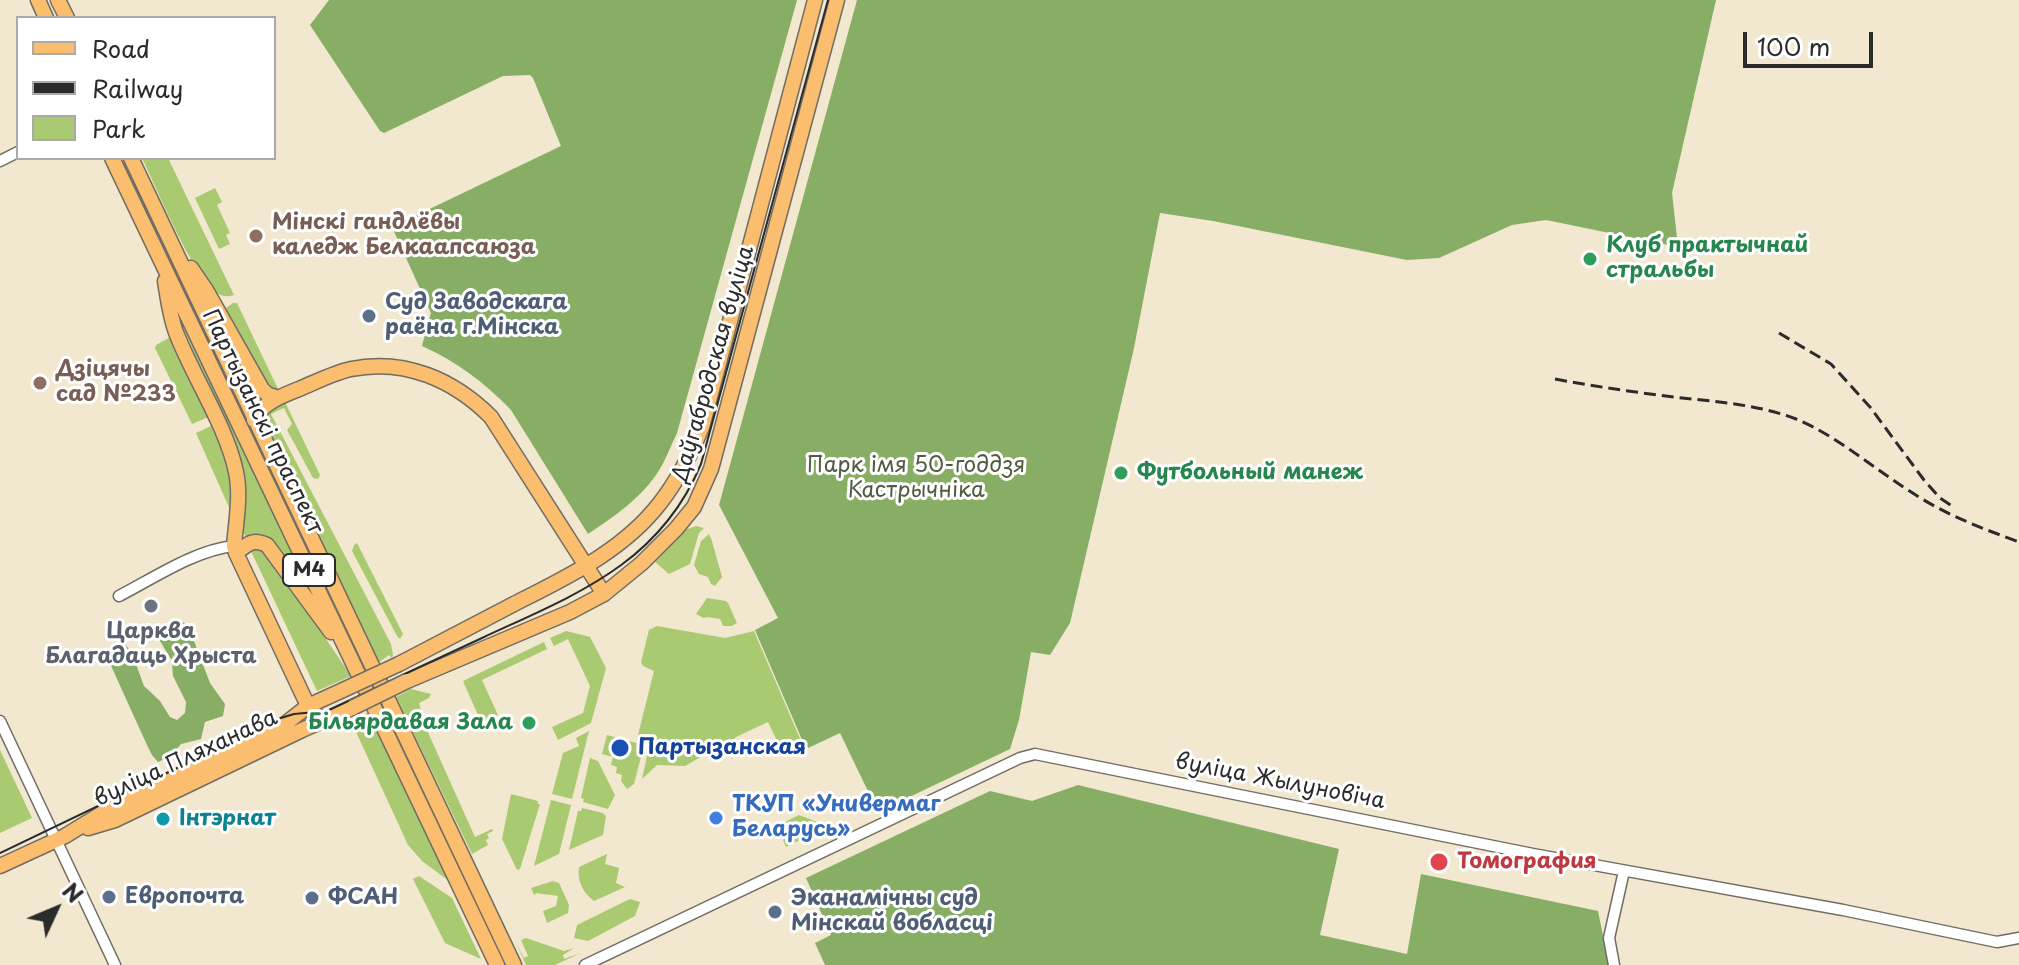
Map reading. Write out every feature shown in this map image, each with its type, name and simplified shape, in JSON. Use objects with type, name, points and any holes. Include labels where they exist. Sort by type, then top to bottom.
[{"type":"main road","name":"Даўгабродская вуліца","points":[[308,706],[402,662],[587,566],[629,535],[660,503],[697,438],[815,0]]},
{"type":"main road","name":"Даўгабродская вуліца","points":[[325,720],[407,681],[560,617],[604,594],[642,563],[694,507],[711,469],[837,0]]},
{"type":"main road","name":"Партызанскі праспект","points":[[113,160],[497,965]]},
{"type":"main road","name":"Партызанскі праспект","points":[[132,160],[514,965]]},
{"type":"main road","points":[[173,246],[206,290],[262,389],[278,398]]},
{"type":"main road","points":[[162,265],[175,332],[216,418],[237,473],[235,550],[308,706],[325,720]]},
{"type":"main road","points":[[254,420],[259,410],[278,398],[351,369],[383,366],[410,369],[453,386],[491,417],[604,594]]},
{"type":"main road","points":[[235,550],[251,542],[267,545],[355,666]]},
{"type":"main road","points":[[402,662],[422,675]]},
{"type":"main road","name":"вуліца Пляханава","points":[[0,866],[60,838],[109,809],[280,728],[308,706]]},
{"type":"main road","name":"вуліца Пляханава","points":[[60,838],[115,820],[325,720]]},
{"type":"street","points":[[119,596],[201,554],[222,547],[235,550]]},
{"type":"street","points":[[0,721],[60,838],[115,965]]},
{"type":"street","name":"вуліца Жылуновіча","points":[[585,965],[1018,759],[1035,754],[1997,942],[2019,938]]},
{"type":"street","points":[[1614,965],[1609,938],[1624,871]]},
{"type":"green space","points":[[329,0],[797,0],[677,433],[661,467],[644,490],[588,534],[511,410],[470,374],[422,346],[431,313],[392,227],[561,146],[533,78],[530,75],[503,76],[384,133],[310,25]]},
{"type":"green space","name":"Парк імя 50-годдзя Кастрычніка","points":[[857,0],[1716,0],[1672,193],[1678,247],[1546,220],[1512,225],[1439,258],[1407,260],[1160,213],[1134,348],[1070,623],[1050,655],[1031,652],[1019,720],[1010,749],[878,812],[840,733],[806,749],[755,630],[778,618],[719,505]]},
{"type":"green space","points":[[143,160],[169,160],[234,295],[217,293],[207,284],[176,230]]},
{"type":"green space","points":[[215,188],[222,202],[217,205],[230,233],[226,235],[230,244],[219,249],[195,198]]},
{"type":"green space","points":[[237,303],[279,391],[271,391],[235,325],[227,321],[226,308]]},
{"type":"green space","points":[[186,323],[309,591],[273,541],[264,536],[247,538],[242,531],[239,457],[184,330]]},
{"type":"green space","points":[[169,338],[174,339],[211,416],[192,424],[155,348]]},
{"type":"green space","points":[[284,400],[320,475],[318,479],[313,478],[287,430],[292,424],[284,408],[271,414],[391,644],[392,658],[389,655],[378,663],[262,420],[261,411]]},
{"type":"green space","points":[[215,424],[233,475],[232,514],[196,433]]},
{"type":"green space","points":[[696,526],[704,528],[699,533],[690,564],[669,574],[655,562],[685,530]]},
{"type":"green space","points":[[709,534],[722,577],[715,586],[708,577],[699,574],[694,565],[701,541]]},
{"type":"green space","points":[[357,543],[403,634],[400,639],[352,551]]},
{"type":"green space","points":[[257,547],[270,556],[351,676],[317,691],[250,549]]},
{"type":"green space","points":[[707,598],[726,601],[737,623],[723,626],[720,619],[696,614]]},
{"type":"green space","points":[[179,620],[188,625],[210,683],[225,704],[223,716],[205,722],[201,739],[181,744],[170,757],[158,762],[146,743],[108,659],[110,649],[118,642],[125,644],[132,653],[144,686],[160,701],[170,717],[177,720],[185,713],[186,702],[173,676],[172,661],[157,636],[161,630]]},
{"type":"green space","points":[[657,626],[725,638],[754,631],[801,741],[781,749],[768,722],[685,766],[657,765],[642,779],[650,742],[637,739],[654,671],[641,662],[649,630]]},
{"type":"green space","points":[[566,631],[590,637],[606,668],[591,723],[558,740],[552,727],[583,713],[590,686],[568,639],[554,646],[550,638]]},
{"type":"green space","points":[[544,642],[547,649],[482,680],[498,715],[481,722],[463,681]]},
{"type":"green space","points":[[411,689],[431,694],[419,703],[426,728],[475,837],[493,831],[487,834],[488,845],[472,854],[396,697]]},
{"type":"green space","points":[[369,712],[449,881],[422,861],[408,845],[351,721]]},
{"type":"green space","points":[[589,731],[572,799],[552,794],[563,753],[579,746],[576,738]]},
{"type":"green space","points":[[607,735],[644,745],[634,784],[627,789],[621,781],[622,775],[616,773],[617,767],[611,765],[613,757],[602,754]]},
{"type":"green space","points":[[0,750],[32,818],[0,833]]},
{"type":"green space","points":[[590,758],[598,761],[615,795],[608,809],[583,802],[581,798]]},
{"type":"green space","points":[[1078,785],[1339,849],[1320,935],[1407,954],[1421,874],[1598,911],[1609,965],[825,965],[815,943],[831,935],[806,878],[990,791],[1032,801]]},
{"type":"green space","points":[[511,794],[540,804],[520,869],[517,870],[502,839]]},
{"type":"green space","points":[[551,800],[571,805],[559,854],[534,866]]},
{"type":"green space","points":[[582,808],[606,816],[603,835],[569,850],[578,811]]},
{"type":"green space","points":[[799,815],[828,826],[786,847],[777,826]]},
{"type":"green space","points":[[607,854],[605,864],[619,868],[616,883],[625,887],[594,901],[582,886],[579,867]]},
{"type":"green space","points":[[419,876],[452,898],[481,959],[445,943],[413,879]]},
{"type":"green space","points":[[553,881],[559,883],[569,905],[568,913],[547,923],[543,911],[556,906],[558,896],[534,895],[531,888]]},
{"type":"green space","points":[[630,899],[640,902],[635,916],[588,941],[574,938],[577,925]]},
{"type":"green space","points":[[526,938],[564,951],[574,948],[563,955],[564,959],[581,953],[555,965],[526,965],[516,943],[524,958],[528,956],[521,940]]},
{"type":"tram line","points":[[0,853],[281,718],[327,711],[549,607],[610,573],[638,552],[662,528],[683,499],[701,464],[828,0]]},
{"type":"railway","points":[[1779,333],[1831,364],[1870,407],[1924,480],[1952,506]]},
{"type":"railway","points":[[1555,379],[1740,405],[1796,419],[1827,435],[1931,504],[2019,542]]},
{"type":"place","name":"Мінскі гандлёвы каледж Белкаапсаюза","points":[[256,236]]},
{"type":"place","name":"Клуб практычнай стральбы","points":[[1590,259]]},
{"type":"place","name":"Суд Заводскага раёна г.Мінска","points":[[369,316]]},
{"type":"place","name":"Дзіцячы сад №233","points":[[40,383]]},
{"type":"place","name":"Футбольный манеж","points":[[1121,473]]},
{"type":"place","name":"Царква Благадаць Хрыста","points":[[151,606]]},
{"type":"place","name":"Більярдавая Зала","points":[[529,723]]},
{"type":"place","name":"Партызанская","points":[[620,748]]},
{"type":"place","name":"ТКУП «Универмаг Беларусь»","points":[[716,818]]},
{"type":"place","name":"Інтэрнат","points":[[163,819]]},
{"type":"place","name":"Томография","points":[[1439,862]]},
{"type":"place","name":"Европочта","points":[[109,897]]},
{"type":"place","name":"ФСАН","points":[[312,898]]},
{"type":"place","name":"Эканамічны суд Мінскай вобласці","points":[[775,912]]}]
